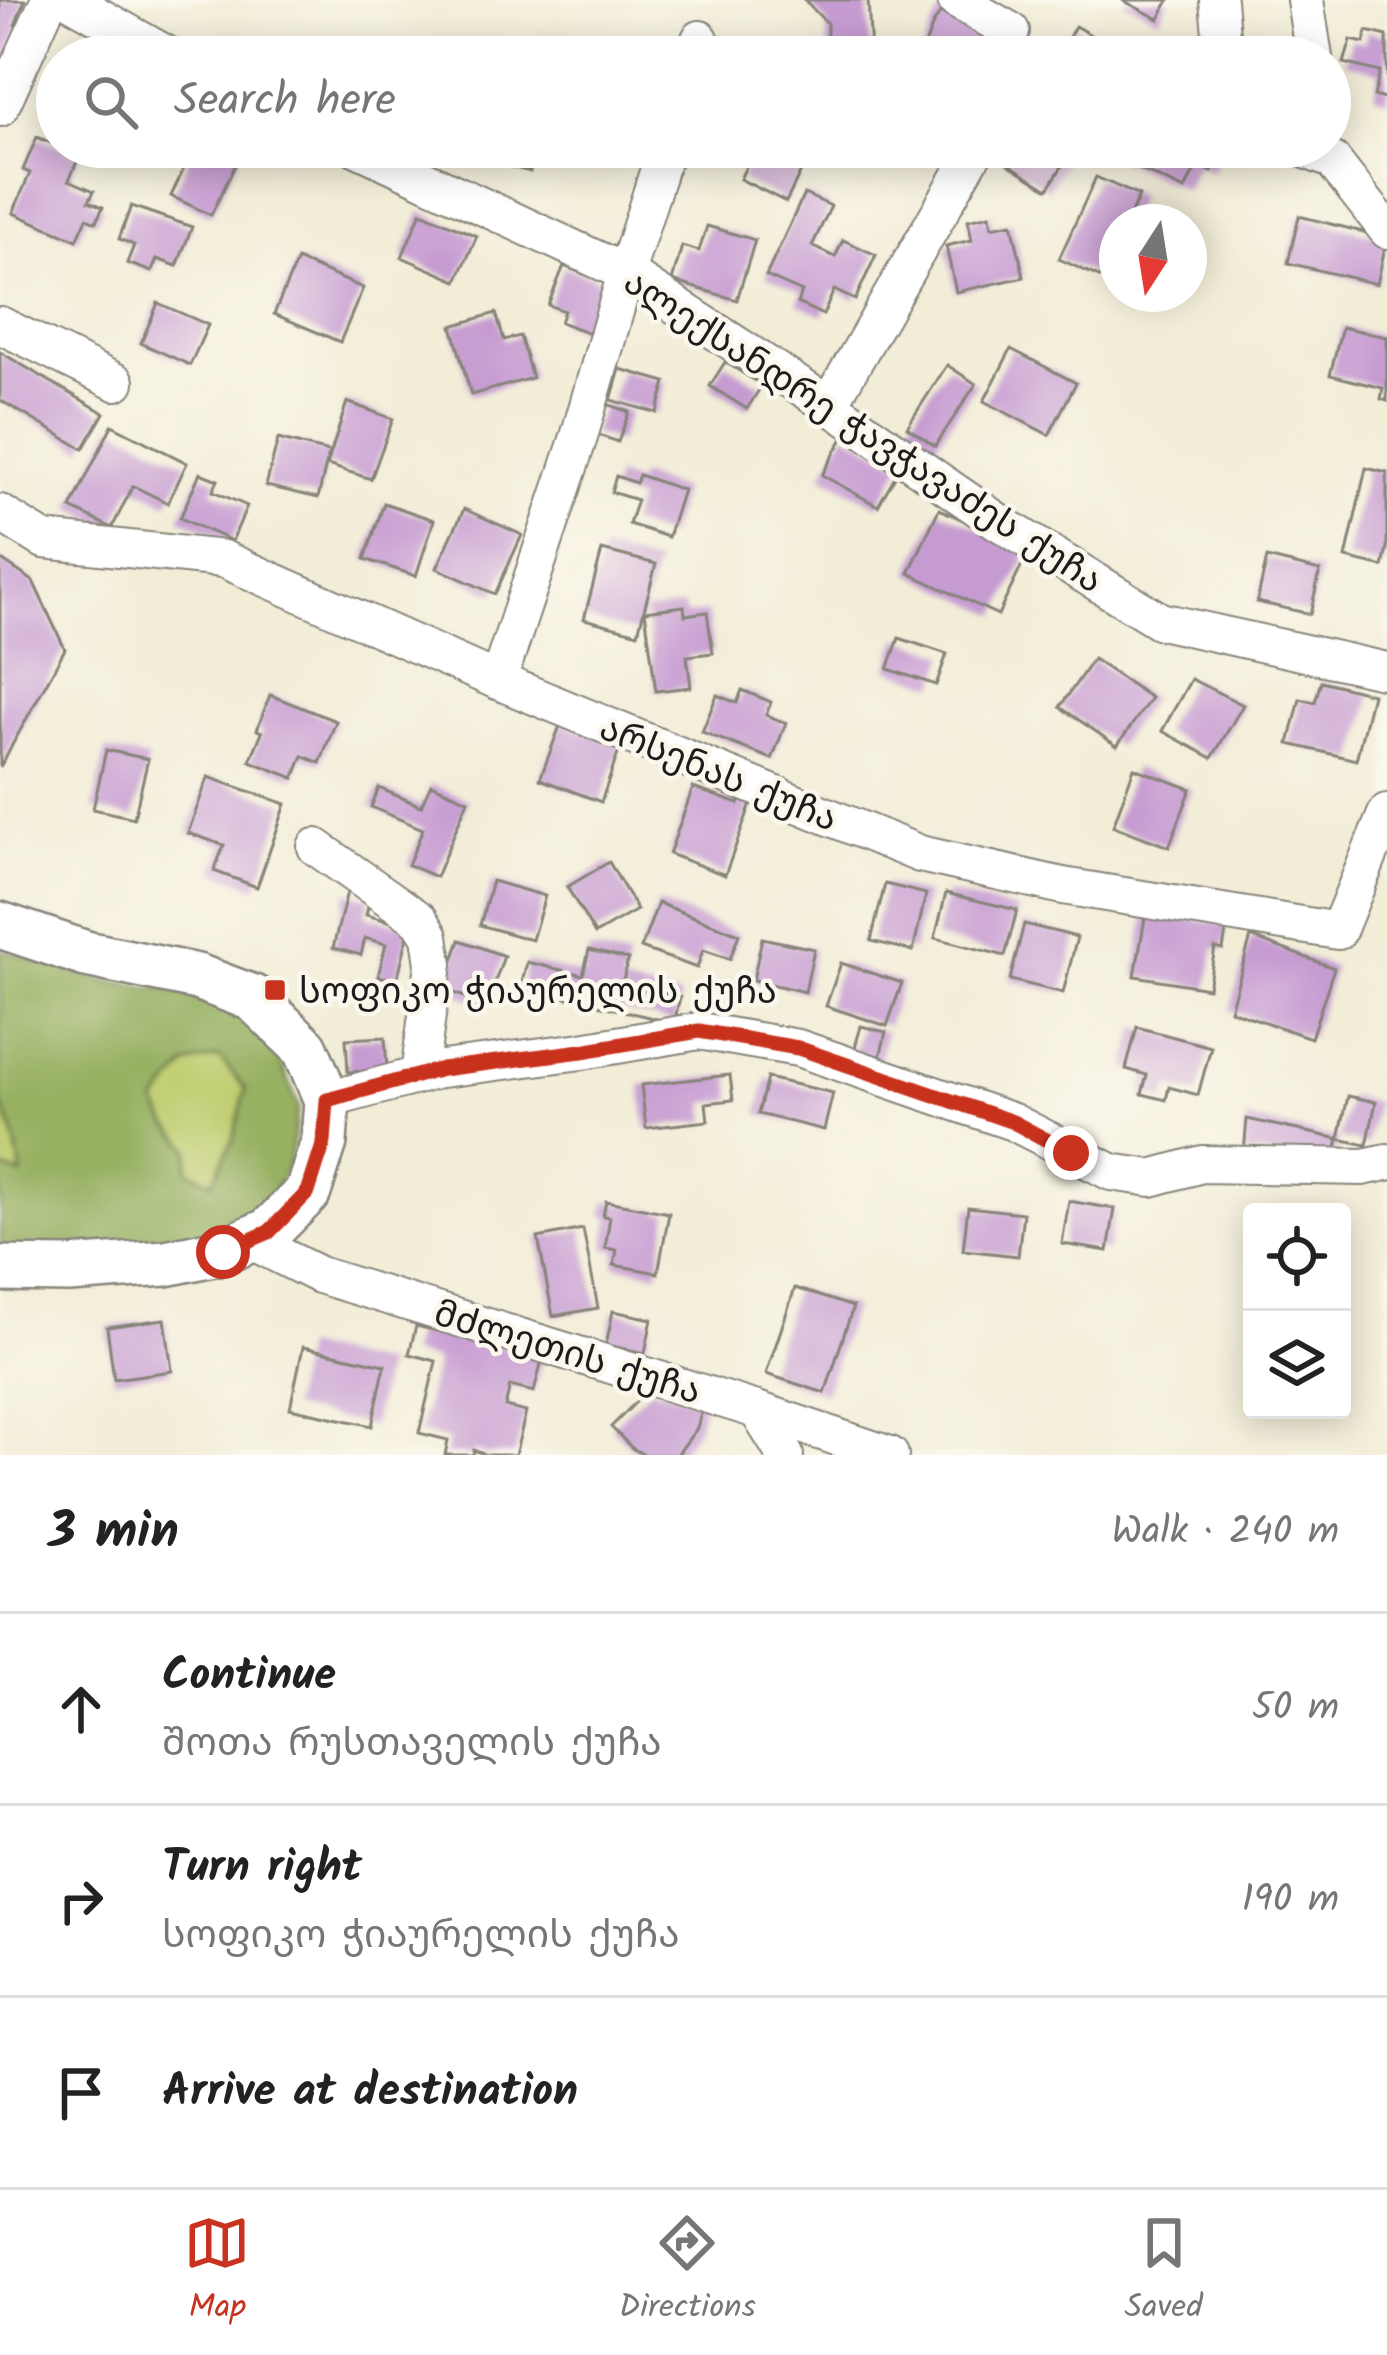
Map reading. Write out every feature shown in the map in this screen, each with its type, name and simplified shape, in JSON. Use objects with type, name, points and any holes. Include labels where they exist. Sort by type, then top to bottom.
[{"type":"main road","points":[[0,926],[86,954],[197,977],[253,998],[305,1048],[327,1100],[324,1142],[308,1192],[269,1232],[223,1252],[166,1263],[0,1269]]},
{"type":"street","points":[[0,108],[49,0]]},
{"type":"street","points":[[70,0],[134,36]]},
{"type":"street","points":[[956,0],[1011,31]]},
{"type":"street","points":[[1218,0],[1221,36]]},
{"type":"street","points":[[1305,0],[1311,36]]},
{"type":"street","name":"ალექსანდრე ჭავჭავაძეს ქუჩა","points":[[400,168],[626,273],[997,521],[1160,621],[1387,671]]},
{"type":"street","points":[[498,681],[579,437],[659,168]]},
{"type":"street","points":[[829,405],[965,168]]},
{"type":"street","points":[[1342,168],[1387,230]]},
{"type":"street","points":[[0,325],[116,382]]},
{"type":"street","name":"არსენას ქუჩა","points":[[0,514],[44,540],[223,559],[498,681],[920,854],[1063,886],[1338,931],[1387,812]]},
{"type":"street","points":[[316,847],[420,920],[430,936],[434,964],[419,1075]]},
{"type":"street","points":[[327,1100],[442,1069],[699,1031],[820,1055],[1013,1122],[1111,1172],[1151,1178],[1202,1164],[1364,1167],[1387,1162]]},
{"type":"street","name":"მძლეთის ქუჩა","points":[[249,1240],[319,1275],[890,1455]]},
{"type":"street","points":[[757,1410],[785,1455]]},
{"type":"green space","points":[[0,949],[101,980],[217,1000],[256,1028],[281,1062],[299,1107],[289,1164],[266,1206],[220,1235],[148,1252],[0,1253],[0,1168],[22,1175],[13,1130],[0,1102]],"holes":[[[219,1057],[246,1089],[233,1140],[212,1182],[188,1170],[190,1148],[168,1125],[156,1103],[187,1065]]]},
{"type":"green space","points":[[219,1057],[246,1089],[233,1140],[212,1182],[188,1170],[190,1148],[168,1125],[156,1103],[187,1065]]},
{"type":"green space","points":[[0,1102],[13,1130],[23,1177],[0,1168]]},
{"type":"building","points":[[0,0],[25,0],[6,58],[0,56]]},
{"type":"building","points":[[804,0],[868,0],[870,36],[827,36],[827,23]]},
{"type":"building","points":[[1122,0],[1169,0],[1159,19]]},
{"type":"building","points":[[941,12],[983,36],[928,36]]},
{"type":"building","points":[[1075,26],[1093,36],[1070,36]]},
{"type":"building","points":[[1367,31],[1387,36],[1387,100],[1374,96],[1380,72],[1351,65],[1351,40],[1364,43]]},
{"type":"building","points":[[36,139],[36,168],[74,168],[69,180],[94,191],[89,201],[103,207],[96,222],[87,218],[77,240],[13,213],[30,173],[23,170]]},
{"type":"building","points":[[184,168],[234,168],[211,215],[171,196]]},
{"type":"building","points":[[745,168],[803,168],[786,202],[740,179]]},
{"type":"building","points":[[1015,168],[1061,168],[1048,189]]},
{"type":"building","points":[[1137,168],[1196,168],[1185,190]]},
{"type":"building","points":[[1096,177],[1139,196],[1135,204],[1099,204],[1099,277],[1059,259]]},
{"type":"building","points":[[804,194],[831,206],[812,246],[835,257],[843,240],[876,255],[855,300],[834,290],[823,315],[797,303],[802,292],[766,276]]},
{"type":"building","points":[[131,206],[192,227],[177,266],[157,259],[152,272],[127,263],[134,245],[119,239]]},
{"type":"building","points":[[421,212],[477,236],[457,281],[402,257]]},
{"type":"building","points":[[990,215],[992,227],[1012,223],[1024,277],[956,292],[946,246],[972,240],[968,220]]},
{"type":"building","points":[[1299,216],[1387,238],[1377,284],[1288,263]]},
{"type":"building","points":[[707,226],[755,240],[737,300],[672,281],[682,246],[699,251]]},
{"type":"building","points":[[297,260],[363,288],[340,342],[274,314]]},
{"type":"building","points":[[564,266],[612,285],[592,334],[560,322],[564,311],[548,305]]},
{"type":"building","points":[[158,303],[208,325],[190,365],[141,343]]},
{"type":"building","points":[[496,313],[504,340],[520,336],[532,378],[471,395],[452,326]]},
{"type":"building","points":[[1342,327],[1387,337],[1387,401],[1381,399],[1383,388],[1330,375]]},
{"type":"building","points":[[1011,349],[1076,383],[1049,435],[984,401]]},
{"type":"building","points":[[0,352],[104,413],[83,449],[0,400]]},
{"type":"building","points":[[725,362],[762,385],[747,409],[710,386]]},
{"type":"building","points":[[947,365],[976,384],[935,446],[907,427]]},
{"type":"building","points":[[620,369],[666,382],[657,413],[611,400]]},
{"type":"building","points":[[347,402],[393,419],[371,479],[327,465]]},
{"type":"building","points":[[604,403],[629,412],[618,442],[593,433]]},
{"type":"building","points":[[112,425],[187,463],[168,503],[133,486],[112,528],[71,508]]},
{"type":"building","points":[[846,433],[902,464],[878,506],[822,475]]},
{"type":"building","points":[[278,439],[329,452],[318,498],[266,486]]},
{"type":"building","points":[[1366,468],[1387,473],[1383,567],[1346,558]]},
{"type":"building","points":[[200,473],[218,480],[213,491],[247,506],[232,541],[180,518]]},
{"type":"building","points":[[639,475],[683,490],[668,537],[629,524],[637,500],[611,492],[616,476],[636,483]]},
{"type":"building","points":[[384,503],[434,520],[416,576],[365,559]]},
{"type":"building","points":[[464,509],[522,535],[495,594],[437,568]]},
{"type":"building","points":[[939,509],[1029,551],[998,615],[909,573]]},
{"type":"building","points":[[602,550],[656,564],[638,633],[584,619]]},
{"type":"building","points":[[1267,558],[1320,571],[1310,614],[1257,602]]},
{"type":"building","points":[[0,559],[33,581],[65,649],[0,767]]},
{"type":"building","points":[[684,606],[685,615],[707,612],[713,653],[687,656],[691,687],[656,691],[645,611]]},
{"type":"building","points":[[899,638],[947,654],[936,685],[888,669]]},
{"type":"building","points":[[1093,659],[1151,698],[1117,746],[1060,707]]},
{"type":"building","points":[[1191,679],[1243,705],[1212,758],[1162,731]]},
{"type":"building","points":[[1321,681],[1372,694],[1356,760],[1289,744],[1300,699],[1315,702]]},
{"type":"building","points":[[742,690],[771,702],[766,715],[786,723],[772,759],[702,732],[717,695],[737,703]]},
{"type":"building","points":[[270,695],[336,721],[320,763],[303,756],[294,778],[250,761]]},
{"type":"building","points":[[561,723],[621,745],[601,802],[540,779]]},
{"type":"building","points":[[106,750],[148,759],[134,818],[93,809]]},
{"type":"building","points":[[1134,768],[1191,789],[1169,847],[1113,826]]},
{"type":"building","points":[[208,777],[286,804],[257,887],[214,871],[224,845],[188,833]]},
{"type":"building","points":[[431,784],[468,800],[436,877],[408,865],[423,829],[371,807],[379,788],[421,806]]},
{"type":"building","points":[[693,788],[739,804],[742,797],[752,801],[725,875],[669,854]]},
{"type":"building","points":[[609,862],[637,910],[595,934],[567,887]]},
{"type":"building","points":[[492,881],[545,896],[532,940],[480,925]]},
{"type":"building","points":[[885,884],[926,894],[913,951],[871,941]]},
{"type":"building","points":[[347,892],[370,898],[366,915],[410,927],[397,980],[378,976],[386,944],[365,938],[361,955],[333,948]]},
{"type":"building","points":[[946,893],[1017,910],[1005,956],[935,938]]},
{"type":"building","points":[[658,903],[739,934],[730,959],[703,950],[697,968],[641,948]]},
{"type":"building","points":[[1146,912],[1227,925],[1223,950],[1215,948],[1208,988],[1135,976]]},
{"type":"building","points":[[1024,924],[1077,937],[1063,993],[1010,980]]},
{"type":"building","points":[[1251,937],[1334,968],[1311,1038],[1230,1010]]},
{"type":"building","points":[[762,938],[814,949],[805,992],[753,980]]},
{"type":"building","points":[[460,940],[504,956],[487,1005],[443,989]]},
{"type":"building","points":[[589,950],[628,959],[622,984],[680,997],[674,1023],[521,987],[527,962],[583,975]]},
{"type":"building","points":[[841,963],[902,983],[887,1026],[826,1006]]},
{"type":"building","points":[[861,1026],[886,1032],[878,1065],[852,1058]]},
{"type":"building","points":[[1137,1027],[1211,1047],[1198,1095],[1169,1087],[1166,1100],[1142,1094],[1147,1075],[1126,1069]]},
{"type":"building","points":[[385,1037],[387,1070],[348,1072],[346,1039]]},
{"type":"building","points":[[730,1075],[733,1100],[706,1103],[708,1121],[646,1128],[641,1085]]},
{"type":"building","points":[[767,1078],[833,1093],[824,1130],[758,1114]]},
{"type":"building","points":[[1348,1096],[1376,1102],[1367,1145],[1339,1139]]},
{"type":"building","points":[[1247,1119],[1339,1139],[1334,1162],[1244,1153]]},
{"type":"building","points":[[606,1201],[669,1213],[658,1273],[614,1265],[617,1250],[605,1248],[610,1217],[603,1216]]},
{"type":"building","points":[[1069,1201],[1115,1209],[1108,1251],[1062,1244]]},
{"type":"building","points":[[968,1207],[1023,1213],[1018,1256],[963,1250]]},
{"type":"building","points":[[583,1229],[598,1308],[553,1316],[538,1238]]},
{"type":"building","points":[[795,1288],[853,1307],[825,1393],[766,1374]]},
{"type":"building","points":[[613,1311],[652,1319],[645,1353],[606,1345]]},
{"type":"building","points":[[165,1319],[172,1371],[114,1379],[107,1327]]},
{"type":"building","points":[[416,1326],[543,1356],[534,1392],[510,1386],[505,1407],[526,1412],[515,1455],[474,1450],[473,1455],[445,1455],[448,1440],[419,1433],[436,1361],[409,1354]]},
{"type":"building","points":[[303,1347],[385,1365],[372,1426],[290,1408]]},
{"type":"building","points":[[650,1388],[704,1402],[697,1428],[677,1455],[644,1455],[611,1427]]},
{"type":"place","name":"სოფიკო ჭიაურელის ქუჩა","points":[[275,990]]},
{"type":"route","points":[[223,1252],[269,1232],[308,1192],[324,1142],[327,1100],[442,1069],[699,1031],[798,1048],[1013,1122],[1071,1153]]}]
